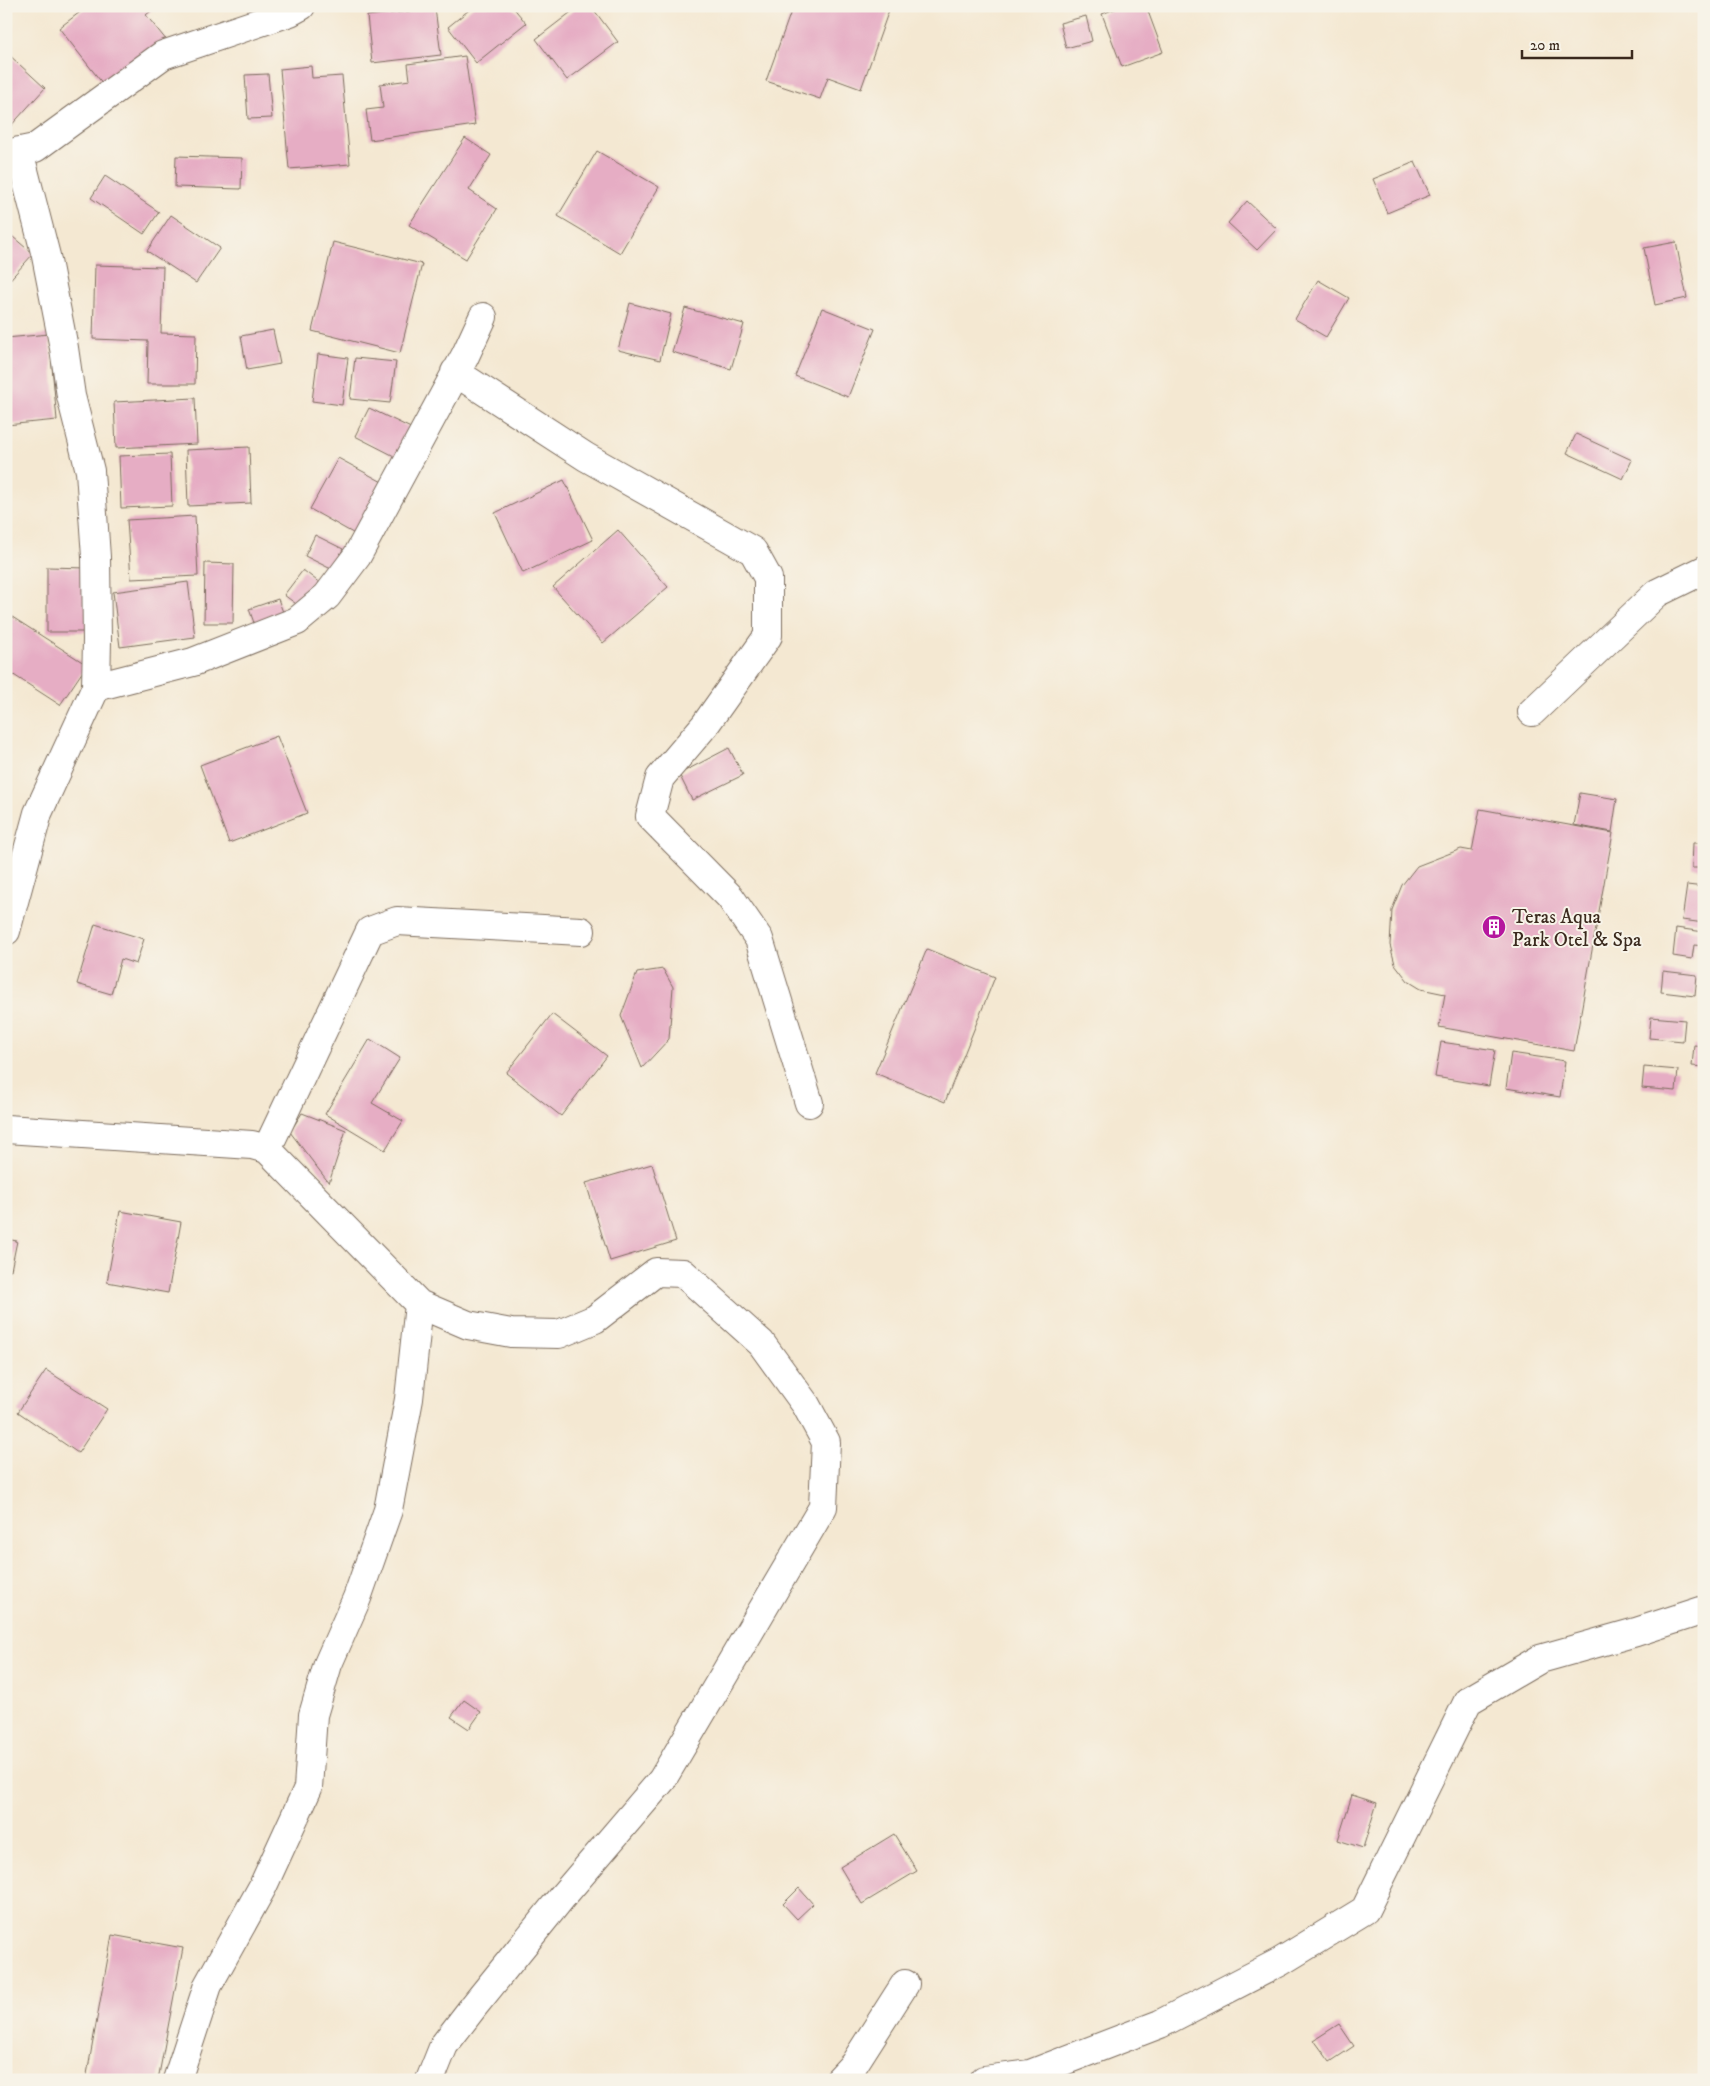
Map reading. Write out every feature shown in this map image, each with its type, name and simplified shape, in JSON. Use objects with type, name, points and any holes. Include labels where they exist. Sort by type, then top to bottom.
[{"type":"street","points":[[6,931],[38,813],[96,688],[96,557],[90,471],[71,396],[64,348],[46,256],[12,152],[35,148],[163,55],[290,12],[301,6]]},
{"type":"street","points":[[96,688],[193,662],[297,622],[327,596],[357,556],[465,356],[483,317]]},
{"type":"street","points":[[455,372],[586,456],[753,551],[768,578],[768,636],[705,725],[660,778],[650,816],[730,897],[759,939],[809,1103]]},
{"type":"street","points":[[1532,712],[1657,593],[1704,570]]},
{"type":"street","points":[[267,1149],[370,931],[397,921],[580,931]]},
{"type":"street","points":[[6,1129],[252,1145],[267,1149],[418,1304],[468,1324],[511,1333],[559,1334],[595,1319],[656,1272],[683,1273],[761,1344],[806,1405],[826,1442],[823,1506],[662,1780],[556,1904],[444,2045],[430,2080]]},
{"type":"street","points":[[177,2080],[208,1985],[264,1886],[308,1788],[313,1716],[325,1672],[357,1598],[388,1510],[409,1399],[418,1304]]},
{"type":"street","points":[[984,2080],[1030,2074],[1160,2024],[1280,1962],[1365,1910],[1468,1701],[1540,1659],[1636,1632],[1704,1610]]},
{"type":"street","points":[[839,2080],[854,2064],[904,1984]]},
{"type":"building","points":[[88,6],[157,6],[146,15],[167,41],[107,89],[59,28]]},
{"type":"building","points":[[474,6],[512,6],[526,23],[476,63],[448,27]]},
{"type":"building","points":[[579,6],[591,6],[618,42],[567,80],[536,39]]},
{"type":"building","points":[[793,6],[878,6],[889,10],[861,89],[828,77],[820,99],[766,81]]},
{"type":"building","points":[[1122,6],[1146,6],[1163,52],[1122,67],[1102,14]]},
{"type":"building","points":[[435,8],[441,55],[372,63],[367,16]]},
{"type":"building","points":[[1086,16],[1092,41],[1066,48],[1060,23]]},
{"type":"building","points":[[6,52],[45,88],[8,129],[6,127]]},
{"type":"building","points":[[465,56],[475,125],[370,140],[366,110],[383,108],[380,84],[410,80],[408,64]]},
{"type":"building","points":[[311,66],[312,78],[342,76],[350,164],[289,169],[280,69]]},
{"type":"building","points":[[268,74],[272,118],[248,119],[245,75]]},
{"type":"building","points":[[465,138],[491,155],[469,190],[497,209],[466,259],[409,225]]},
{"type":"building","points":[[597,151],[659,187],[620,253],[558,216]]},
{"type":"building","points":[[176,156],[242,158],[241,189],[175,187]]},
{"type":"building","points":[[1415,162],[1430,195],[1387,213],[1373,179]]},
{"type":"building","points":[[105,176],[159,212],[144,234],[91,198]]},
{"type":"building","points":[[1247,201],[1277,229],[1257,250],[1228,223]]},
{"type":"building","points":[[171,215],[220,248],[196,283],[147,251]]},
{"type":"building","points":[[6,231],[33,254],[6,284]]},
{"type":"building","points":[[333,242],[422,264],[400,353],[312,331]]},
{"type":"building","points":[[1676,242],[1687,298],[1655,305],[1644,248]]},
{"type":"building","points":[[95,265],[163,267],[161,333],[196,334],[195,384],[147,384],[148,341],[93,339]]},
{"type":"building","points":[[1318,280],[1349,298],[1326,337],[1295,319]]},
{"type":"building","points":[[630,303],[671,314],[660,360],[618,350]]},
{"type":"building","points":[[685,308],[744,324],[731,369],[672,352]]},
{"type":"building","points":[[822,308],[875,329],[848,397],[795,376]]},
{"type":"building","points":[[273,330],[280,364],[247,370],[241,336]]},
{"type":"building","points":[[49,334],[57,420],[6,425],[6,338]]},
{"type":"building","points":[[318,354],[348,358],[342,405],[312,401]]},
{"type":"building","points":[[355,358],[396,362],[390,403],[350,399]]},
{"type":"building","points":[[195,398],[197,444],[116,448],[114,402]]},
{"type":"building","points":[[369,408],[415,430],[400,459],[355,436]]},
{"type":"building","points":[[1576,434],[1632,460],[1623,479],[1567,453]]},
{"type":"building","points":[[249,447],[251,503],[188,506],[186,450]]},
{"type":"building","points":[[170,454],[172,506],[121,508],[119,456]]},
{"type":"building","points":[[338,458],[397,490],[369,542],[310,509]]},
{"type":"building","points":[[564,480],[593,540],[523,573],[495,513]]},
{"type":"building","points":[[195,516],[198,576],[131,579],[127,520]]},
{"type":"building","points":[[618,530],[668,587],[603,643],[553,587]]},
{"type":"building","points":[[315,535],[343,549],[333,570],[305,556]]},
{"type":"building","points":[[205,563],[234,564],[233,623],[204,623]]},
{"type":"building","points":[[47,567],[87,568],[87,632],[47,632]]},
{"type":"building","points":[[303,570],[321,584],[303,609],[284,595]]},
{"type":"building","points":[[188,582],[195,637],[120,647],[113,592]]},
{"type":"building","points":[[278,599],[286,620],[257,631],[249,609]]},
{"type":"building","points":[[6,613],[87,665],[60,705],[6,670]]},
{"type":"building","points":[[277,736],[307,813],[229,843],[200,765]]},
{"type":"building","points":[[729,748],[743,775],[692,800],[679,774]]},
{"type":"building","points":[[1580,793],[1617,799],[1612,832],[1574,825]]},
{"type":"building","name":"Teras Aqua Park Otel & Spa","points":[[1480,809],[1613,833],[1574,1051],[1439,1027],[1445,994],[1421,989],[1408,981],[1395,964],[1390,945],[1392,910],[1402,885],[1417,866],[1461,849],[1472,851]]},
{"type":"building","points":[[1693,843],[1704,843],[1704,868],[1692,868]]},
{"type":"building","points":[[1687,885],[1704,887],[1704,923],[1682,920]]},
{"type":"building","points":[[95,924],[144,939],[136,964],[121,959],[111,994],[77,984]]},
{"type":"building","points":[[1676,928],[1704,932],[1704,946],[1694,945],[1692,959],[1673,956]]},
{"type":"building","points":[[927,949],[995,977],[945,1102],[875,1073]]},
{"type":"building","points":[[663,969],[673,987],[669,1039],[642,1068],[621,1016],[637,973]]},
{"type":"building","points":[[1663,971],[1697,975],[1695,996],[1661,992]]},
{"type":"building","points":[[552,1014],[607,1056],[561,1116],[506,1073]]},
{"type":"building","points":[[1651,1017],[1685,1020],[1683,1041],[1649,1038]]},
{"type":"building","points":[[370,1039],[400,1058],[372,1103],[403,1121],[385,1150],[325,1114]]},
{"type":"building","points":[[1441,1042],[1495,1050],[1489,1086],[1435,1077]]},
{"type":"building","points":[[1694,1045],[1704,1046],[1704,1067],[1692,1066]]},
{"type":"building","points":[[1511,1053],[1565,1061],[1560,1097],[1506,1088]]},
{"type":"building","points":[[1644,1067],[1678,1070],[1676,1091],[1642,1088]]},
{"type":"building","points":[[302,1113],[346,1130],[329,1183],[290,1132]]},
{"type":"building","points":[[652,1164],[676,1241],[610,1261],[586,1183]]},
{"type":"building","points":[[120,1211],[181,1222],[168,1293],[107,1282]]},
{"type":"building","points":[[6,1239],[17,1241],[11,1270],[6,1269]]},
{"type":"building","points":[[46,1370],[107,1409],[78,1453],[18,1412]]},
{"type":"building","points":[[464,1700],[481,1712],[469,1729],[451,1717]]},
{"type":"building","points":[[1352,1795],[1377,1803],[1363,1848],[1338,1840]]},
{"type":"building","points":[[894,1834],[917,1871],[862,1904],[840,1867]]},
{"type":"building","points":[[799,1888],[813,1904],[797,1919],[783,1904]]},
{"type":"building","points":[[112,1935],[183,1948],[158,2080],[86,2080]]},
{"type":"building","points":[[1339,2024],[1354,2046],[1330,2062],[1314,2040]]},
{"type":"place","name":"Teras Aqua Park Otel & Spa","points":[[1494,927]]}]
